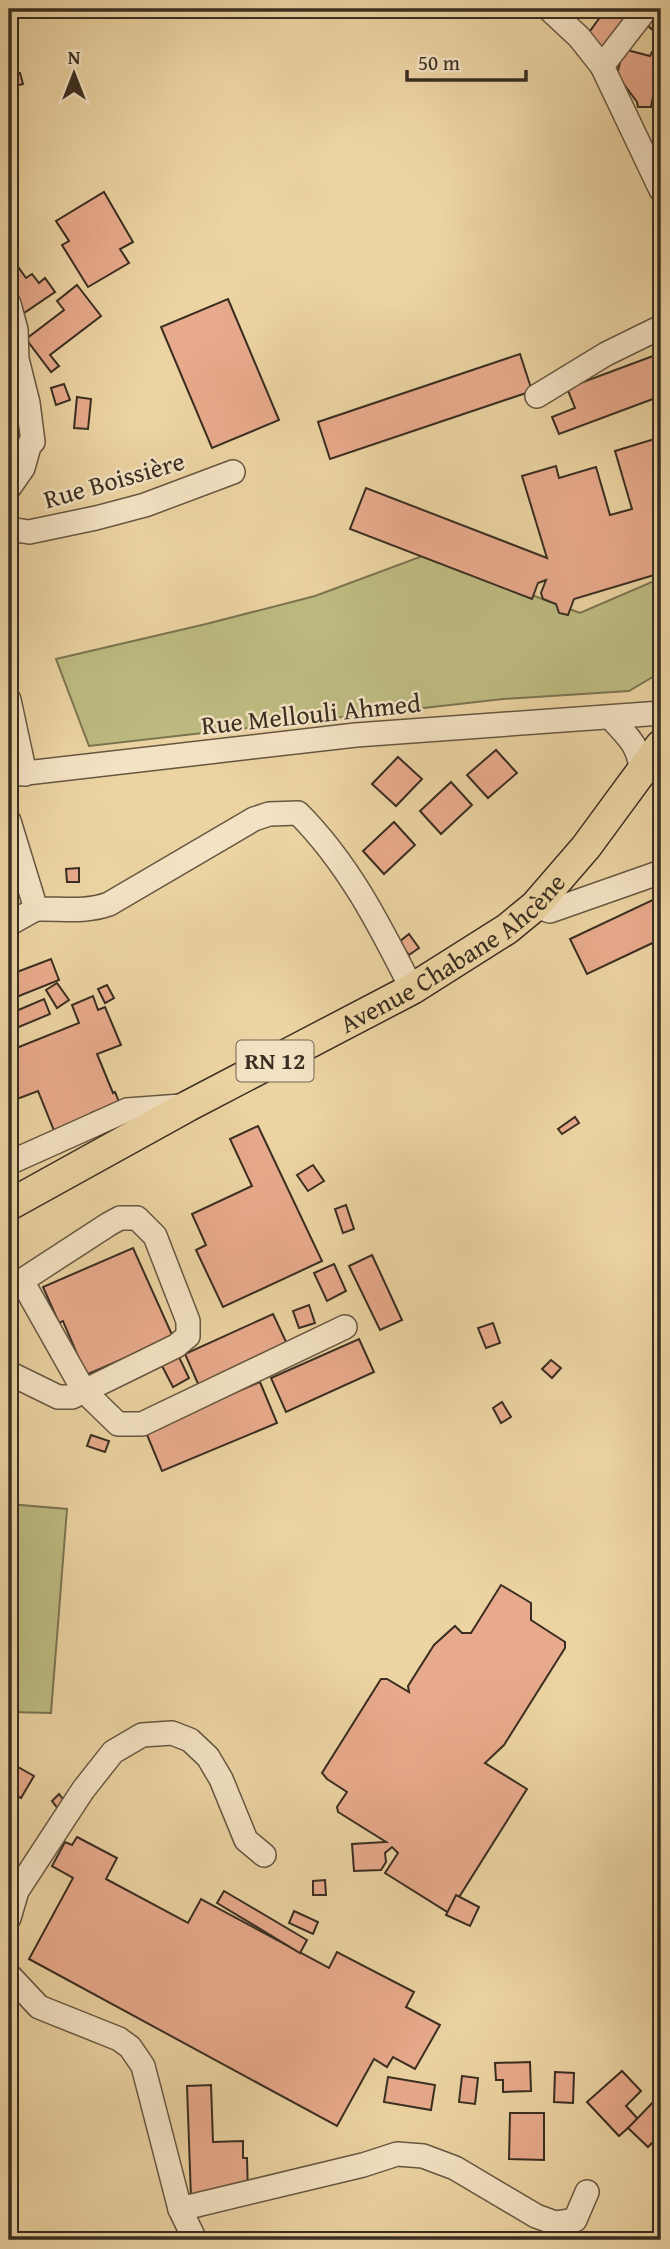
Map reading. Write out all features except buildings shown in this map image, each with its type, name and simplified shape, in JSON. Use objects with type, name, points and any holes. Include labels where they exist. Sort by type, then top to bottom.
[{"type":"main road","name":"Avenue Chabane Ahcène","points":[[9,1205],[188,1106],[412,989],[507,929],[535,906],[586,847],[661,742]]},
{"type":"street","points":[[549,9],[579,37],[602,66],[661,190]]},
{"type":"street","points":[[602,66],[646,9]]},
{"type":"street","points":[[9,304],[16,330],[13,359],[28,403],[33,442]]},
{"type":"street","points":[[537,396],[606,354],[661,327]]},
{"type":"street","points":[[9,441],[33,442]]},
{"type":"street","points":[[9,488],[23,468],[30,443],[33,442]]},
{"type":"street","name":"Rue Boissière","points":[[9,529],[29,532],[96,518],[145,505],[233,472]]},
{"type":"street","points":[[9,700],[17,774]]},
{"type":"street","points":[[615,717],[661,701]]},
{"type":"street","name":"Rue Mellouli Ahmed","points":[[17,774],[356,735],[661,713]]},
{"type":"street","points":[[615,717],[645,729],[661,742]]},
{"type":"street","points":[[615,717],[638,751],[642,772]]},
{"type":"street","points":[[9,924],[36,909],[65,911],[93,909],[109,904],[254,819],[269,814],[298,813],[323,838],[353,879],[412,989]]},
{"type":"street","points":[[9,821],[36,909]]},
{"type":"street","points":[[535,906],[551,911],[661,872]]},
{"type":"street","points":[[9,1163],[127,1110],[188,1106]]},
{"type":"street","points":[[9,1373],[58,1397],[72,1397],[84,1391],[176,1346],[188,1336],[188,1321],[155,1236],[137,1218],[120,1218],[15,1285],[84,1391],[118,1424],[142,1424],[345,1327]]},
{"type":"street","points":[[9,1918],[17,1891],[83,1790],[113,1752],[142,1735],[172,1733],[190,1740],[208,1757],[221,1779],[246,1840],[264,1855]]},
{"type":"street","points":[[9,1975],[39,2007],[119,2039],[130,2048],[143,2066],[180,2209],[195,2240]]},
{"type":"street","points":[[180,2209],[363,2165],[397,2154],[423,2156],[455,2168],[536,2216],[555,2222],[575,2220],[587,2192]]},
{"type":"shaded area","points":[[425,555],[580,613],[661,578],[661,672],[629,691],[503,699],[89,746],[56,659],[315,596]]},
{"type":"shaded area","points":[[9,1504],[67,1509],[51,1713],[9,1712]]}]
